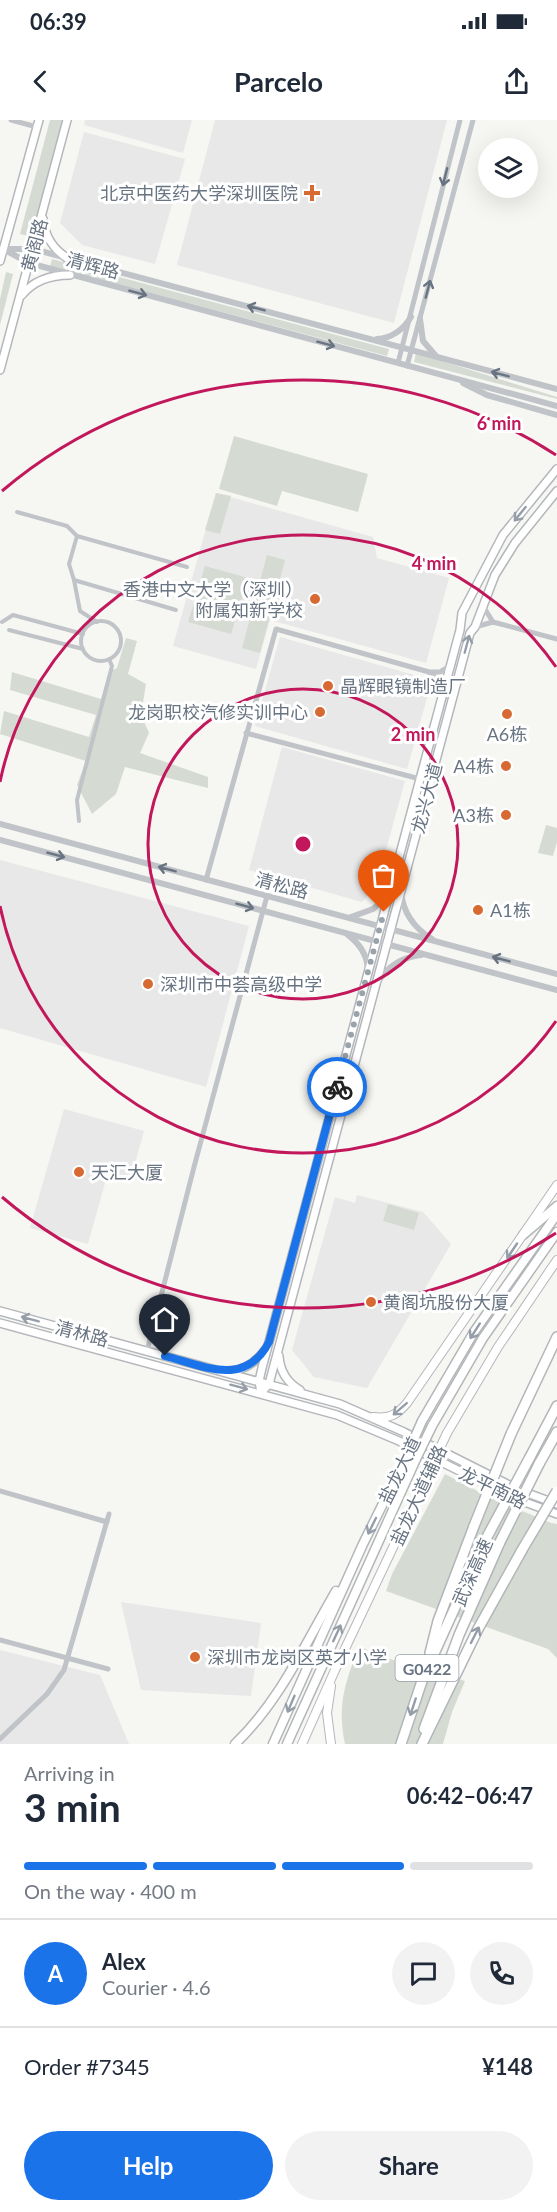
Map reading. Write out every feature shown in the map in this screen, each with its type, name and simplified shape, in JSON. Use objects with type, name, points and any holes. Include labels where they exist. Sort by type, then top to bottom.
[{"type":"highway","points":[[523,1235],[557,1206]]},
{"type":"highway","name":"盐龙大道","points":[[273,1744],[363,1544],[423,1421],[474,1332],[557,1214]]},
{"type":"highway","name":"盐龙大道","points":[[287,1744],[432,1426],[468,1362],[557,1232]]},
{"type":"highway","points":[[542,1254],[557,1240]]},
{"type":"highway","points":[[423,1678],[438,1621],[474,1526],[511,1434],[557,1337]]},
{"type":"highway","name":"武深高速","points":[[401,1744],[423,1678],[488,1537],[557,1406]]},
{"type":"highway","name":"武深高速","points":[[420,1744],[459,1635],[500,1542],[557,1432]]},
{"type":"highway","points":[[420,1744],[490,1606],[557,1491]]},
{"type":"highway","points":[[235,1744],[278,1694],[363,1544]]},
{"type":"main road","name":"黄阁路","points":[[0,370],[68,120]]},
{"type":"main road","name":"黄阁路","points":[[0,261],[38,124]]},
{"type":"main road","points":[[43,211],[47,237],[58,252],[67,258]]},
{"type":"main road","points":[[19,300],[28,288],[42,279],[70,274]]},
{"type":"main road","name":"龙兴大道","points":[[261,1393],[259,1381],[269,1342],[460,630],[462,613],[503,535],[557,469]]},
{"type":"main road","name":"龙兴大道","points":[[261,1393],[269,1384],[470,633],[475,627],[495,575],[515,543],[557,491]]},
{"type":"main road","points":[[373,1417],[390,1417],[408,1403],[557,1185]]},
{"type":"main road","name":"盐龙大道辅路","points":[[302,1744],[334,1670],[447,1433],[498,1347],[557,1260]]},
{"type":"main road","name":"清林路","points":[[0,1311],[307,1394]]},
{"type":"main road","name":"清林路","points":[[0,1323],[337,1415],[399,1441]]},
{"type":"main road","points":[[272,1331],[282,1334]]},
{"type":"main road","points":[[221,1371],[232,1371],[252,1363],[264,1352],[269,1342]]},
{"type":"main road","points":[[279,1345],[280,1366],[283,1374],[297,1389],[307,1394]]},
{"type":"main road","name":"龙平南路","points":[[307,1394],[373,1417],[519,1490],[557,1504]]},
{"type":"main road","name":"龙平南路","points":[[399,1441],[514,1498],[557,1514]]},
{"type":"main road","points":[[331,1744],[327,1713],[334,1670]]},
{"type":"street","points":[[11,120],[38,124]]},
{"type":"street","points":[[398,363],[460,120]]},
{"type":"street","points":[[407,366],[473,120]]},
{"type":"street","name":"清辉路","points":[[3,249],[33,249],[557,388]]},
{"type":"street","name":"清辉路","points":[[3,249],[29,263],[557,406]]},
{"type":"street","points":[[373,340],[395,333],[406,324],[411,316]]},
{"type":"street","points":[[420,319],[423,341],[426,347],[439,357]]},
{"type":"street","points":[[452,377],[487,395],[557,415]]},
{"type":"street","points":[[17,512],[67,526],[77,536],[187,567]]},
{"type":"street","points":[[77,536],[69,564],[80,611],[97,622]]},
{"type":"street","points":[[74,580],[176,609]]},
{"type":"street","points":[[483,606],[493,622]]},
{"type":"street","points":[[2,622],[13,615],[83,634]]},
{"type":"street","points":[[9,630],[83,650],[98,661],[109,659],[116,654],[120,648],[120,635],[112,624],[97,622],[88,626],[83,634],[81,643],[83,650]]},
{"type":"street","points":[[475,627],[493,622],[557,639]]},
{"type":"street","points":[[206,880],[276,629],[429,672],[440,672],[450,666]]},
{"type":"street","points":[[79,821],[77,800],[112,666],[109,659]]},
{"type":"street","points":[[429,672],[438,679],[444,690]]},
{"type":"street","points":[[246,733],[420,779]]},
{"type":"street","name":"清松路","points":[[0,824],[557,974]]},
{"type":"street","name":"清松路","points":[[0,840],[557,990]]},
{"type":"street","points":[[401,890],[402,901],[410,918],[426,936],[437,942]]},
{"type":"street","points":[[345,917],[356,916],[380,906],[390,892]]},
{"type":"street","points":[[147,1351],[267,896]]},
{"type":"street","points":[[345,933],[363,951],[368,975]]},
{"type":"street","points":[[375,987],[384,973],[399,962],[414,956],[430,956]]},
{"type":"street","points":[[0,1491],[107,1521]]},
{"type":"street","points":[[0,1739],[56,1683],[64,1670],[109,1514]]},
{"type":"street","points":[[0,1640],[108,1669]]},
{"type":"shaded area","points":[[50,120],[63,120],[32,237],[20,234]]},
{"type":"shaded area","points":[[85,120],[192,120],[183,153],[84,125]]},
{"type":"shaded area","name":"北京中医药大学深圳医院","points":[[215,120],[447,120],[394,323],[177,265]]},
{"type":"shaded area","points":[[84,132],[185,159],[155,264],[82,245],[60,223]]},
{"type":"shaded area","points":[[52,259],[389,349],[387,356],[50,266]]},
{"type":"shaded area","points":[[6,272],[13,274],[0,325],[0,299]]},
{"type":"shaded area","points":[[416,353],[557,397],[557,399],[414,362]]},
{"type":"shaded area","points":[[234,436],[368,474],[358,512],[282,491],[277,506],[219,489]]},
{"type":"shaded area","name":"香港中文大学（深圳） 附属知新学校","points":[[216,493],[373,537],[377,558],[449,578],[426,663],[270,620],[256,669],[173,646]]},
{"type":"shaded area","points":[[216,493],[231,496],[220,534],[205,530]]},
{"type":"shaded area","points":[[267,555],[285,560],[260,653],[242,648]]},
{"type":"shaded area","points":[[205,566],[248,578],[231,634],[188,622]]},
{"type":"shaded area","points":[[280,637],[432,680],[407,769],[255,726]]},
{"type":"shaded area","points":[[126,638],[137,641],[128,674],[146,684],[141,715],[149,733],[140,753],[208,777],[208,788],[125,767],[116,794],[92,814],[77,785],[86,761],[0,734],[4,711],[89,737],[96,715],[10,690],[12,672],[101,699],[109,672],[117,668]]},
{"type":"shaded area","points":[[282,747],[405,781],[376,886],[362,902],[249,870]]},
{"type":"shaded area","points":[[546,825],[557,828],[557,842],[553,856],[538,853]]},
{"type":"shaded area","name":"深圳市中荟高级中学","points":[[0,860],[249,926],[206,1087],[0,1028]]},
{"type":"shaded area","name":"天汇大厦","points":[[64,1109],[144,1131],[131,1178],[108,1172],[88,1244],[30,1228]]},
{"type":"shaded area","points":[[357,1195],[423,1212],[451,1244],[367,1388],[314,1377],[292,1350],[335,1197],[355,1203]]},
{"type":"shaded area","points":[[388,1204],[419,1213],[414,1230],[383,1221]]},
{"type":"shaded area","points":[[445,1474],[491,1498],[557,1524],[557,1658],[548,1649],[386,1591],[392,1574]]},
{"type":"shaded area","name":"深圳市龙岗区英才小学","points":[[121,1602],[261,1623],[251,1696],[141,1690]]},
{"type":"shaded area","points":[[359,1646],[380,1656],[465,1681],[452,1712],[443,1744],[345,1744],[342,1705]]},
{"type":"shaded area","points":[[0,1650],[100,1675],[129,1744],[0,1744]]},
{"type":"way so far","points":[[337,1087],[384,912]]},
{"type":"place","name":"北京中医药大学深圳医院","points":[[312,193]]},
{"type":"place","name":"香港中文大学（深圳） 附属知新学校","points":[[315,599]]},
{"type":"place","name":"晶辉眼镜制造厂","points":[[328,686]]},
{"type":"place","name":"龙岗职校汽修实训中心","points":[[320,712]]},
{"type":"place","name":"A6栋","points":[[507,714]]},
{"type":"place","name":"A4栋","points":[[506,766]]},
{"type":"place","name":"A3栋","points":[[506,815]]},
{"type":"place","name":"A1栋","points":[[478,910]]},
{"type":"place","name":"深圳市中荟高级中学","points":[[148,984]]},
{"type":"place","name":"天汇大厦","points":[[79,1172]]},
{"type":"place","name":"黄阁坑股份大厦","points":[[371,1302]]},
{"type":"place","name":"深圳市龙岗区英才小学","points":[[195,1657]]},
{"type":"route","points":[[165,1356],[221,1371],[232,1371],[252,1363],[264,1352],[269,1342],[337,1087]]}]
